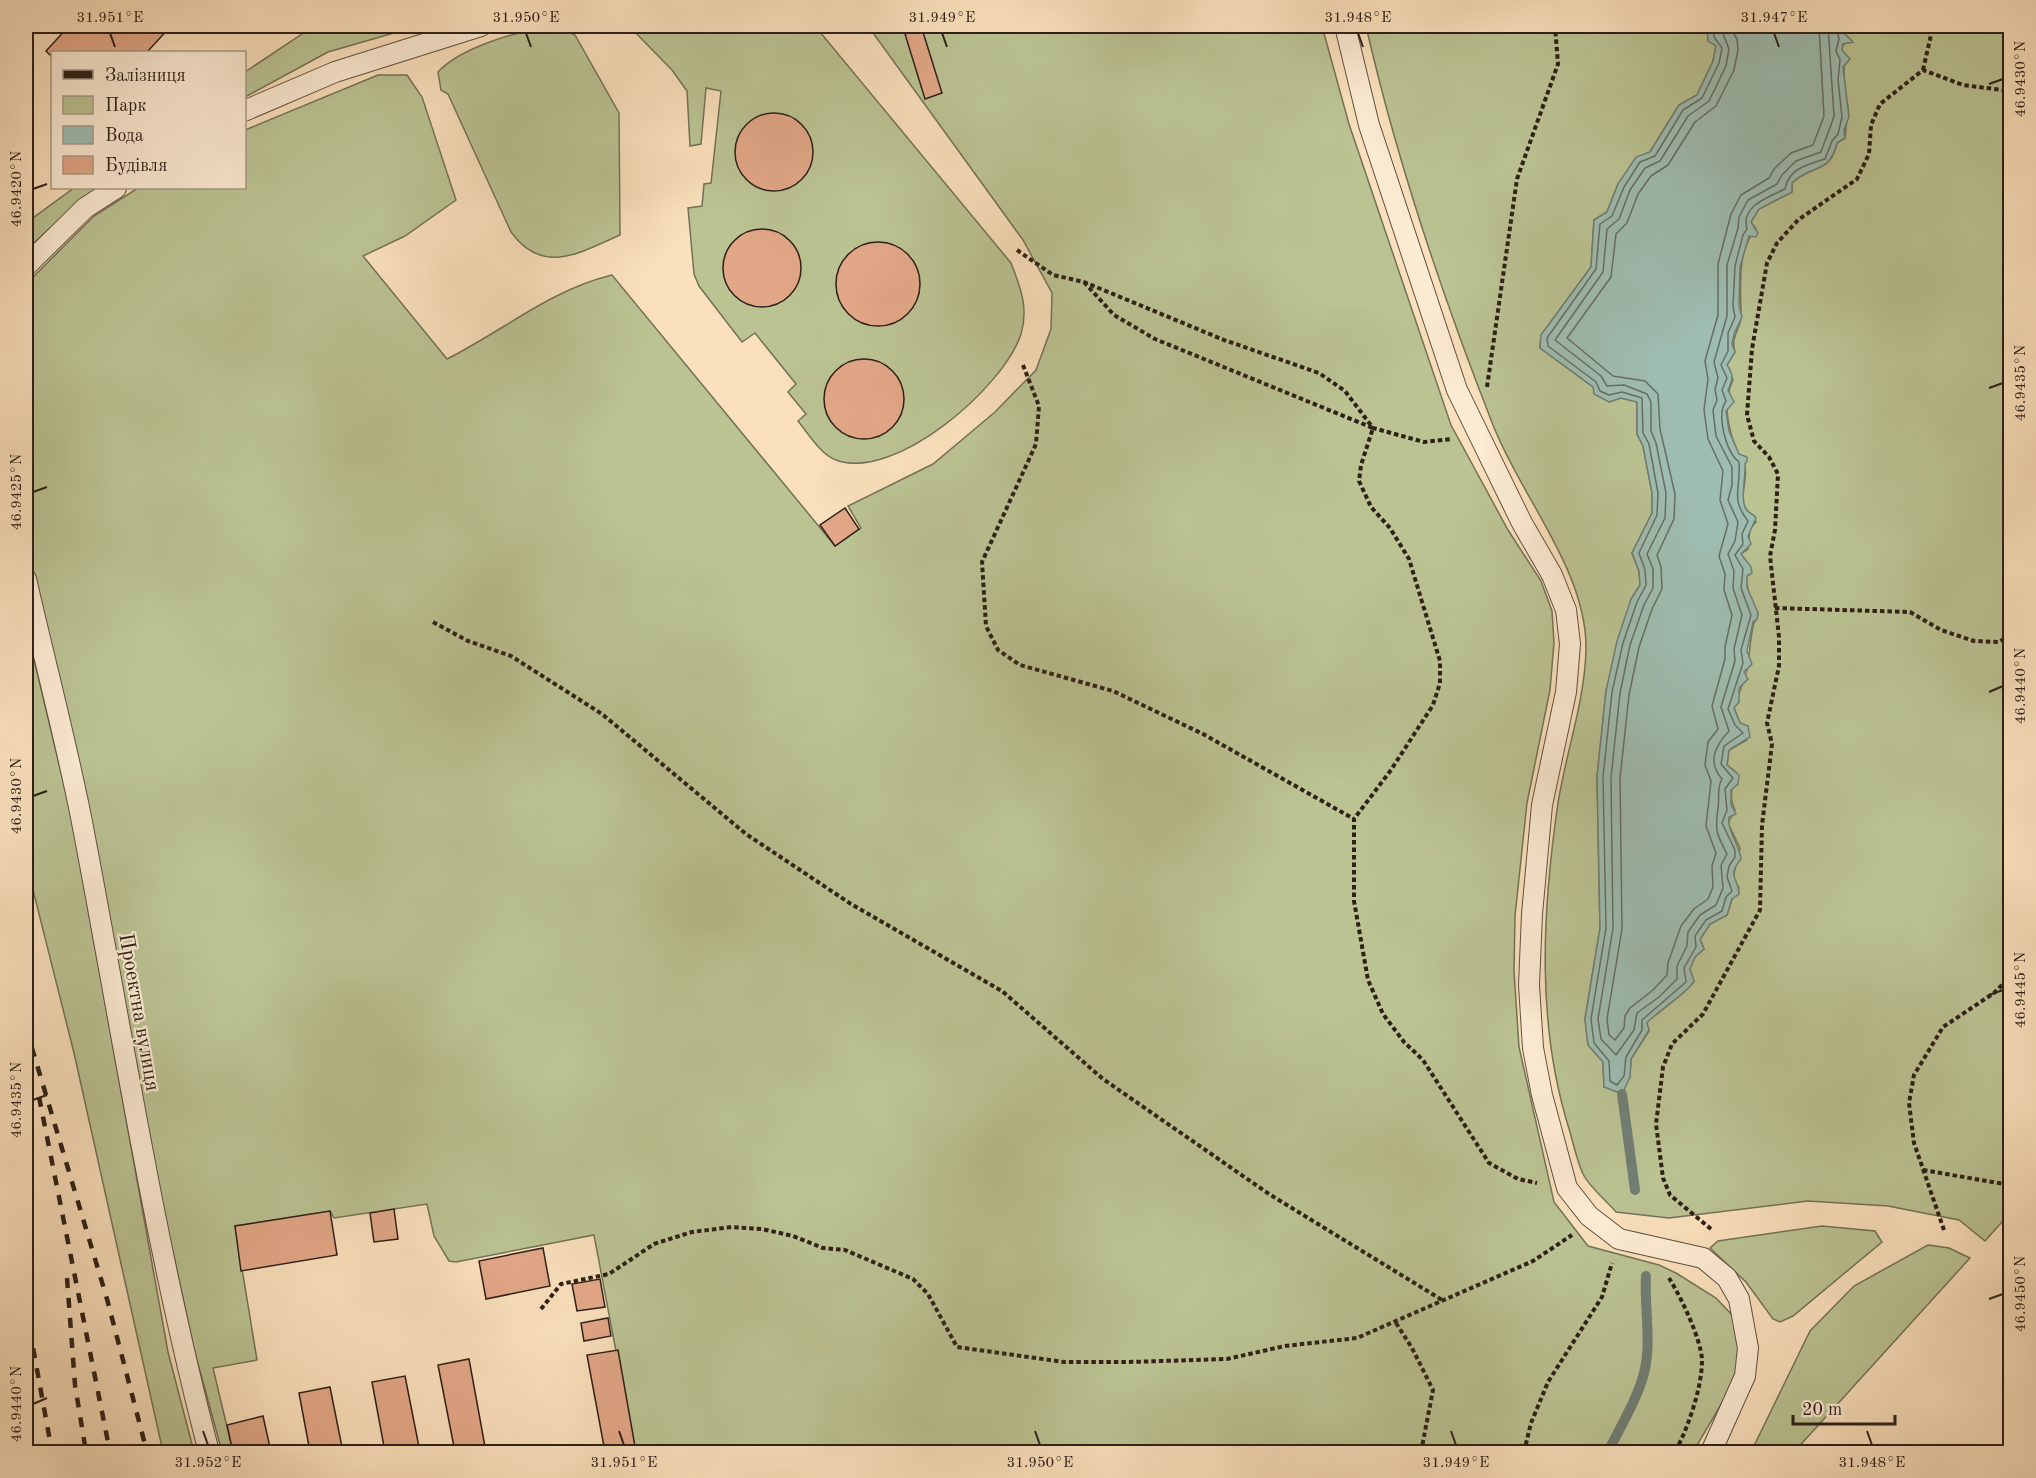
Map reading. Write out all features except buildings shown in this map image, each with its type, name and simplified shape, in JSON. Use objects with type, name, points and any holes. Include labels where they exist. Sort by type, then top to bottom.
[{"type":"lane","points":[[246,110],[335,72],[481,26]]},
{"type":"lane","points":[[1345,26],[1369,125],[1457,390],[1522,523],[1552,575],[1566,610],[1570,644],[1566,692],[1542,805],[1529,985],[1533,1048],[1567,1188],[1589,1216],[1619,1239],[1703,1258],[1727,1278],[1739,1299],[1748,1348],[1745,1376],[1711,1452]]},
{"type":"lane","points":[[26,266],[85,208],[114,189]]},
{"type":"lane","name":"Проектна вулиця","points":[[26,579],[80,815],[141,1149],[183,1354],[209,1452]]},
{"type":"path","points":[[1469,417],[1484,410],[1517,179],[1558,64],[1555,26]]},
{"type":"path","points":[[1711,1229],[1670,1195],[1663,1178],[1656,1124],[1663,1067],[1672,1044],[1703,1014],[1760,910],[1762,825],[1772,744],[1767,723],[1779,666],[1770,556],[1775,530],[1778,474],[1769,458],[1754,441],[1747,415],[1752,350],[1767,263],[1777,243],[1798,220],[1857,179],[1869,154],[1871,125],[1880,104],[1923,70],[1931,35],[1926,26]]},
{"type":"path","points":[[1923,70],[1963,85],[2010,91]]},
{"type":"path","points":[[1017,250],[1053,275],[1084,282],[1224,340],[1319,373],[1346,391],[1373,428]]},
{"type":"path","points":[[1084,282],[1114,315],[1155,339],[1373,428],[1424,442],[1478,436]]},
{"type":"path","points":[[1023,364],[1039,406],[1036,444],[982,562],[986,626],[998,650],[1020,665],[1113,691],[1203,734],[1354,819]]},
{"type":"path","points":[[1373,428],[1361,465],[1359,481],[1371,507],[1390,528],[1409,559],[1440,661],[1440,682],[1433,705],[1391,770],[1354,819],[1354,901],[1368,980],[1383,1014],[1404,1042],[1423,1060],[1489,1163],[1518,1179],[1567,1188]]},
{"type":"path","points":[[1775,608],[1910,612],[1941,630],[1974,641],[1999,642],[2010,636]]},
{"type":"path","points":[[434,622],[468,641],[511,656],[602,714],[746,834],[851,904],[1002,991],[1103,1079],[1269,1194],[1442,1300]]},
{"type":"path","points":[[1944,1230],[1914,1143],[1909,1103],[1914,1076],[1943,1027],[1994,993],[2010,977]]},
{"type":"path","points":[[1923,1170],[2010,1185]]},
{"type":"path","points":[[541,1309],[561,1284],[609,1274],[654,1244],[692,1232],[732,1227],[762,1229],[793,1236],[823,1248],[845,1250],[913,1279],[928,1294],[957,1347],[1064,1362],[1227,1359],[1285,1346],[1358,1338],[1533,1261],[1566,1241],[1589,1216]]},
{"type":"path","points":[[1524,1452],[1531,1423],[1548,1382],[1602,1297],[1613,1260],[1623,1262]]},
{"type":"path","points":[[1661,1273],[1669,1278],[1680,1296],[1702,1359],[1693,1407],[1675,1452]]},
{"type":"path","points":[[1395,1323],[1412,1348],[1433,1390],[1421,1452]]},
{"type":"green space","points":[[314,26],[418,26],[328,52],[246,96],[246,71]]},
{"type":"green space","points":[[629,26],[815,26],[1011,263],[1024,306],[1021,334],[1011,356],[971,403],[916,444],[887,457],[860,463],[836,460],[820,449],[798,421],[806,414],[788,392],[796,384],[755,333],[742,342],[699,286],[694,274],[688,208],[702,206],[704,184],[711,183],[721,91],[706,88],[701,144],[690,146],[687,91],[672,70]]},
{"type":"green space","points":[[868,26],[1322,26],[1349,124],[1451,425],[1508,530],[1541,581],[1552,611],[1554,643],[1550,690],[1527,803],[1515,916],[1514,971],[1519,1047],[1554,1202],[1588,1246],[1659,1265],[1676,1273],[1716,1298],[1733,1316],[1741,1340],[1737,1369],[1726,1396],[1693,1452],[635,1452],[594,1235],[456,1262],[449,1261],[434,1236],[427,1204],[334,1218],[330,1211],[235,1226],[257,1360],[213,1368],[233,1452],[222,1452],[194,1349],[150,1146],[89,815],[26,542],[26,284],[94,216],[136,189],[246,189],[246,130],[378,75],[407,75],[422,97],[456,200],[405,236],[363,256],[447,359],[547,301],[589,282],[612,275],[835,546],[861,528],[848,506],[933,464],[995,412],[1036,370],[1051,329],[1052,293],[1023,240]]},
{"type":"green space","points":[[1366,26],[1707,26],[1708,40],[1716,46],[1713,61],[1697,95],[1679,105],[1650,152],[1618,184],[1607,212],[1594,220],[1591,267],[1541,335],[1540,348],[1593,387],[1609,402],[1621,398],[1637,402],[1637,434],[1643,446],[1652,493],[1652,513],[1632,553],[1639,571],[1640,585],[1631,599],[1606,691],[1597,777],[1600,928],[1585,1019],[1588,1045],[1603,1062],[1604,1087],[1630,1077],[1631,1059],[1649,1031],[1646,1023],[1680,996],[1694,981],[1689,969],[1695,957],[1704,949],[1700,939],[1710,924],[1727,915],[1732,899],[1739,888],[1733,878],[1740,848],[1728,823],[1735,810],[1731,796],[1736,772],[1727,765],[1729,750],[1747,740],[1734,708],[1747,671],[1753,626],[1758,614],[1751,601],[1741,554],[1748,549],[1750,529],[1756,522],[1743,503],[1745,467],[1737,451],[1729,424],[1727,407],[1733,380],[1727,365],[1735,352],[1734,341],[1741,321],[1742,259],[1745,248],[1756,229],[1751,222],[1759,209],[1792,192],[1792,183],[1830,160],[1837,143],[1845,138],[1848,106],[1844,95],[1842,50],[1843,44],[1852,42],[1841,26],[2010,26],[2010,1213],[1985,1241],[1959,1220],[1888,1206],[1808,1201],[1669,1218],[1616,1212],[1583,1174],[1559,1092],[1547,1010],[1545,969],[1548,886],[1558,803],[1585,668],[1583,620],[1576,591],[1564,563],[1505,452],[1456,327],[1406,178]]},
{"type":"green space","points":[[545,27],[561,28],[575,35],[619,113],[620,235],[576,254],[562,257],[536,254],[523,246],[511,232],[448,94],[441,90],[438,72],[448,63],[473,49],[518,33]]},
{"type":"green space","points":[[73,189],[98,189],[79,202],[26,250],[26,223]]},
{"type":"green space","points":[[26,626],[71,814],[168,1352],[194,1452],[163,1452],[74,1053],[26,862]]},
{"type":"green space","points":[[1822,1226],[1875,1231],[1882,1242],[1793,1316],[1780,1322],[1773,1319],[1746,1282],[1710,1248],[1718,1241]]},
{"type":"green space","points":[[1928,1245],[1949,1248],[1970,1258],[1794,1452],[1751,1452],[1810,1331],[1854,1286]]},
{"type":"water","points":[[1707,26],[1841,26],[1843,32],[1853,42],[1843,44],[1842,50],[1850,59],[1843,67],[1849,117],[1844,130],[1845,138],[1837,143],[1830,160],[1792,183],[1792,192],[1759,209],[1751,222],[1758,233],[1756,237],[1749,236],[1740,267],[1739,306],[1742,317],[1732,344],[1735,352],[1727,365],[1732,377],[1728,390],[1734,402],[1726,411],[1729,431],[1739,454],[1747,457],[1743,500],[1748,512],[1756,518],[1748,536],[1751,544],[1741,554],[1751,567],[1752,573],[1747,576],[1747,587],[1758,613],[1757,619],[1753,622],[1747,651],[1752,664],[1744,672],[1748,679],[1739,688],[1739,702],[1734,708],[1740,723],[1748,726],[1750,737],[1729,750],[1727,765],[1739,775],[1738,784],[1731,790],[1731,805],[1736,814],[1729,817],[1729,823],[1741,859],[1734,870],[1739,894],[1732,899],[1727,915],[1710,924],[1700,939],[1704,949],[1695,957],[1690,969],[1694,981],[1680,996],[1647,1023],[1649,1030],[1631,1059],[1630,1077],[1622,1094],[1604,1087],[1603,1062],[1588,1045],[1585,1019],[1600,928],[1597,777],[1606,691],[1617,641],[1631,599],[1640,585],[1639,571],[1632,553],[1652,513],[1652,493],[1643,446],[1637,434],[1637,402],[1621,398],[1609,402],[1594,394],[1593,387],[1540,348],[1541,335],[1591,267],[1594,220],[1607,212],[1618,184],[1636,157],[1650,152],[1679,105],[1697,95],[1713,61],[1716,46],[1708,41]]},
{"type":"waterway","points":[[1622,1094],[1635,1190]]},
{"type":"waterway","points":[[1608,1452],[1633,1403],[1644,1373],[1648,1337],[1646,1276]]},
{"type":"railway","points":[[26,1028],[107,1299],[147,1452]]},
{"type":"railway","points":[[39,1097],[110,1452]]},
{"type":"railway","points":[[67,1278],[75,1385],[86,1452]]},
{"type":"railway","points":[[26,1309],[52,1452]]}]
